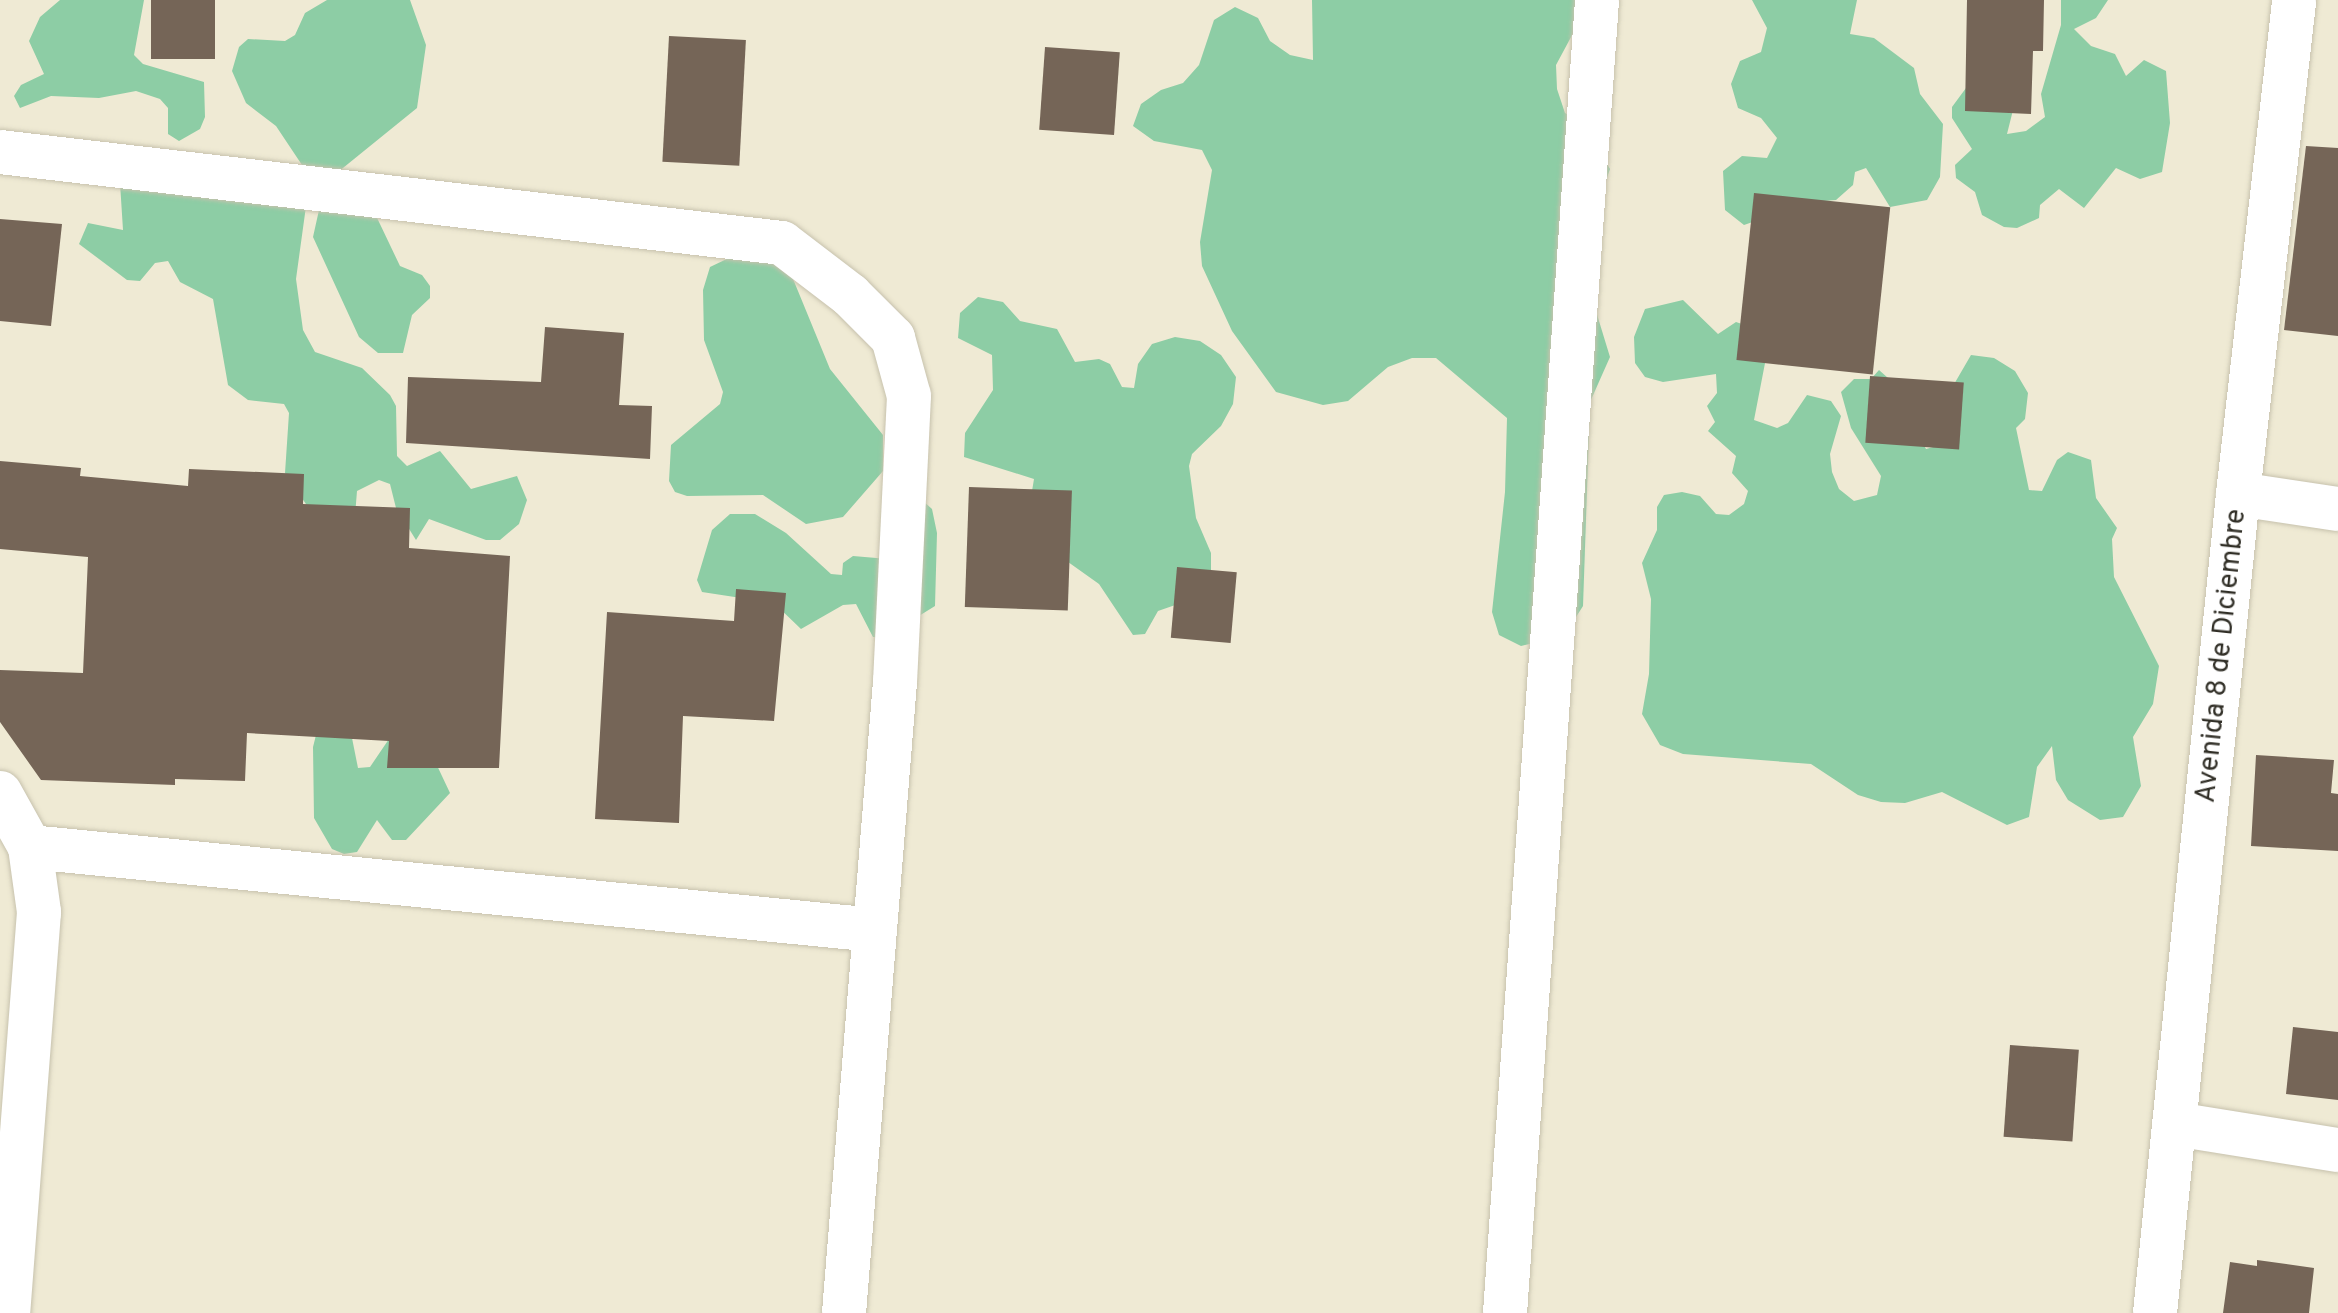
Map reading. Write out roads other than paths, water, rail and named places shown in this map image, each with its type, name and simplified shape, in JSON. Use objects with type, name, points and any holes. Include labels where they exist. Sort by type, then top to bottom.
[{"type":"street","points":[[1505,1313],[1597,0]]},
{"type":"street","name":"Avenida 8 de Diciembre","points":[[2155,1313],[2238,494],[2294,0]]},
{"type":"street","points":[[0,152],[782,243],[850,295],[893,338],[909,396],[895,682],[844,1313]]},
{"type":"street","points":[[2238,494],[2338,509]]},
{"type":"street","points":[[0,793],[30,847],[39,912],[8,1313]]},
{"type":"street","points":[[30,847],[875,930]]},
{"type":"street","points":[[2175,1124],[2338,1150]]}]
